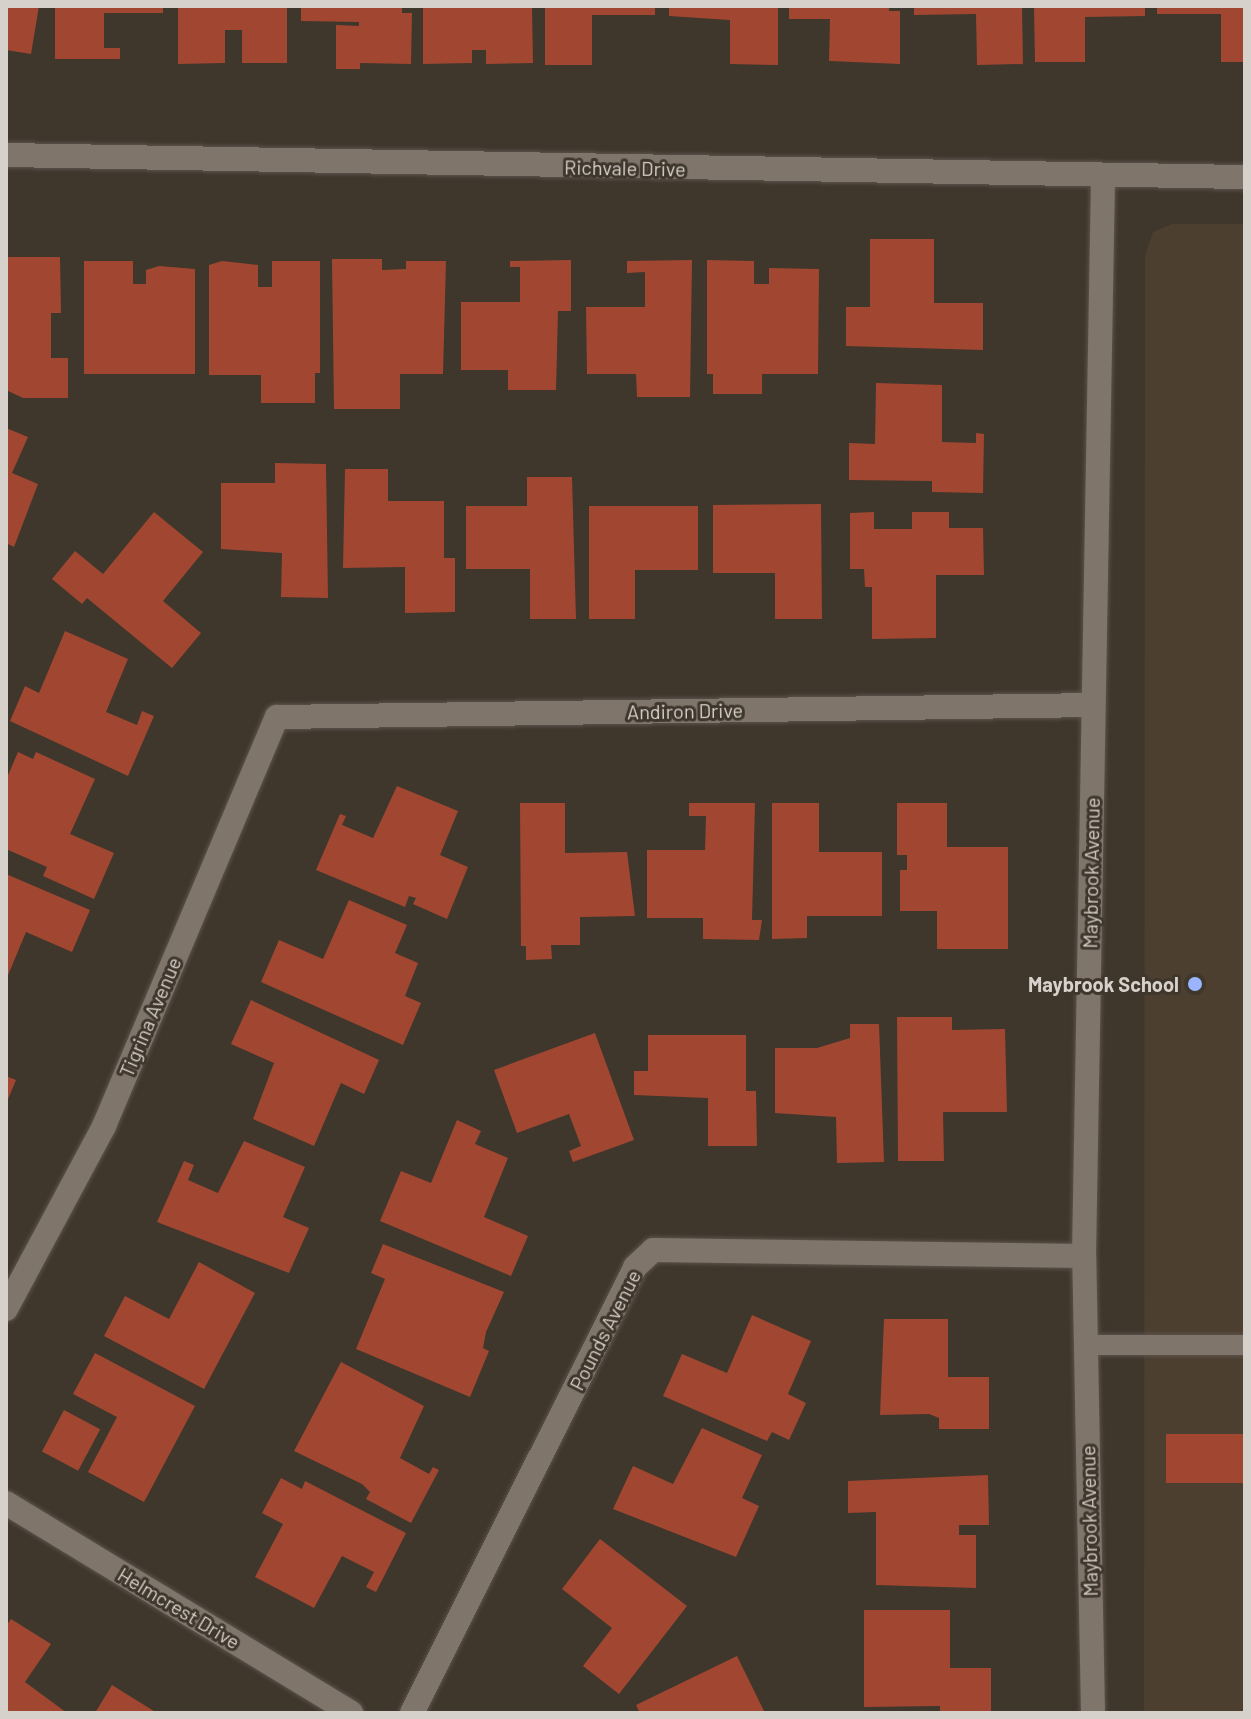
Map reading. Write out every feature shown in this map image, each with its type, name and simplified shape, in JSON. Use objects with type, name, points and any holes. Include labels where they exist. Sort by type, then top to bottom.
[{"type":"street","name":"Richvale Drive","points":[[6,155],[1103,178],[1245,177]]},
{"type":"street","name":"Maybrook Avenue","points":[[1093,1713],[1084,1256],[1103,178]]},
{"type":"street","name":"Andiron Drive","points":[[277,717],[1093,705]]},
{"type":"street","name":"Tigrina Avenue","points":[[6,1309],[104,1126],[277,717]]},
{"type":"street","name":"Pounds Avenue","points":[[412,1713],[635,1267],[653,1250],[1084,1256]]},
{"type":"street","name":"Helmcrest Drive","points":[[6,1503],[351,1713]]},
{"type":"lane","points":[[1086,1345],[1245,1345]]},
{"type":"shaded area","name":"Maybrook School","points":[[1172,224],[1245,224],[1245,1713],[1144,1713],[1145,256],[1153,232]]},
{"type":"building","points":[[6,6],[39,6],[31,54],[6,50]]},
{"type":"building","points":[[55,6],[163,6],[163,13],[104,13],[104,48],[120,48],[120,59],[55,59]]},
{"type":"building","points":[[178,6],[287,6],[287,63],[242,63],[242,30],[225,30],[225,63],[178,64]]},
{"type":"building","points":[[301,6],[402,6],[402,13],[412,13],[411,64],[360,63],[360,69],[336,69],[336,25],[359,26],[359,22],[301,21]]},
{"type":"building","points":[[423,6],[532,6],[533,63],[486,64],[486,50],[472,50],[472,63],[423,64]]},
{"type":"building","points":[[545,6],[655,6],[655,15],[592,15],[592,65],[545,65]]},
{"type":"building","points":[[669,6],[778,8],[778,65],[730,64],[730,20],[669,16]]},
{"type":"building","points":[[789,6],[889,6],[889,11],[900,11],[900,64],[829,61],[830,19],[789,19]]},
{"type":"building","points":[[914,6],[1022,6],[1023,64],[977,65],[976,14],[914,15]]},
{"type":"building","points":[[1145,6],[1145,16],[1085,17],[1085,62],[1035,62],[1034,7]]},
{"type":"building","points":[[1157,6],[1245,6],[1245,62],[1221,62],[1221,14],[1157,14]]},
{"type":"building","points":[[870,239],[934,239],[934,303],[983,303],[983,350],[846,346],[846,307],[870,307]]},
{"type":"building","points":[[6,257],[60,257],[61,313],[51,313],[51,358],[68,358],[68,398],[23,398],[6,390]]},
{"type":"building","points":[[332,259],[382,259],[382,270],[406,269],[406,261],[446,261],[443,374],[400,374],[400,409],[334,409]]},
{"type":"building","points":[[571,260],[571,311],[558,311],[556,390],[508,390],[508,370],[461,370],[461,302],[520,302],[520,267],[510,267],[510,261]]},
{"type":"building","points":[[692,260],[690,397],[637,397],[636,374],[587,374],[586,307],[645,307],[645,272],[627,273],[627,261]]},
{"type":"building","points":[[707,260],[754,261],[754,284],[769,284],[769,268],[819,269],[818,374],[762,374],[762,394],[713,394],[713,374],[707,374]]},
{"type":"building","points":[[84,261],[133,261],[133,284],[146,284],[146,270],[159,266],[195,269],[195,374],[84,374]]},
{"type":"building","points":[[222,261],[258,265],[258,287],[272,287],[272,261],[320,261],[320,373],[315,373],[315,403],[261,403],[261,375],[209,375],[209,265]]},
{"type":"building","points":[[876,383],[942,385],[942,442],[976,443],[976,433],[984,434],[983,493],[932,492],[932,481],[849,480],[849,443],[875,444]]},
{"type":"building","points":[[6,428],[28,437],[12,473],[38,484],[14,547],[6,543]]},
{"type":"building","points":[[275,463],[326,464],[328,598],[281,597],[282,553],[221,549],[221,483],[275,483]]},
{"type":"building","points":[[345,469],[388,469],[388,501],[444,501],[444,558],[455,558],[455,612],[405,613],[405,567],[343,568]]},
{"type":"building","points":[[527,477],[572,477],[576,619],[530,619],[530,569],[466,569],[466,506],[527,506]]},
{"type":"building","points":[[821,504],[822,619],[775,619],[775,573],[713,573],[713,505]]},
{"type":"building","points":[[589,506],[698,506],[698,570],[635,570],[635,619],[589,619]]},
{"type":"building","points":[[154,512],[203,552],[163,601],[201,633],[172,668],[87,598],[82,604],[52,579],[75,551],[103,574]]},
{"type":"building","points":[[874,512],[874,529],[912,529],[912,512],[949,512],[949,528],[983,528],[984,575],[936,575],[936,638],[872,639],[872,587],[865,587],[864,569],[850,569],[850,513]]},
{"type":"building","points":[[65,631],[128,659],[106,712],[137,725],[142,711],[154,716],[128,776],[10,721],[25,686],[39,693]]},
{"type":"building","points":[[18,752],[33,759],[36,752],[95,779],[70,834],[114,853],[94,899],[43,876],[47,867],[6,849],[6,780]]},
{"type":"building","points":[[397,786],[458,811],[440,855],[468,867],[447,919],[413,904],[416,898],[409,896],[405,907],[316,870],[340,814],[346,816],[342,825],[373,838]]},
{"type":"building","points":[[520,803],[565,803],[565,853],[627,852],[635,916],[580,917],[580,945],[551,945],[552,959],[526,960],[526,946],[521,946]]},
{"type":"building","points":[[689,803],[755,803],[752,920],[762,920],[759,940],[703,939],[703,918],[647,918],[647,850],[705,850],[706,816],[689,816]]},
{"type":"building","points":[[772,803],[819,803],[819,852],[882,852],[882,916],[807,916],[807,938],[772,939]]},
{"type":"building","points":[[897,803],[947,803],[947,847],[1008,847],[1008,949],[937,949],[937,911],[900,911],[900,870],[907,870],[907,855],[897,855]]},
{"type":"building","points":[[6,874],[90,910],[72,952],[26,932],[6,980]]},
{"type":"building","points":[[349,900],[407,925],[395,953],[418,963],[405,996],[421,1003],[403,1045],[261,982],[279,940],[323,959]]},
{"type":"building","points":[[251,1000],[379,1060],[364,1094],[341,1083],[314,1146],[253,1119],[274,1063],[231,1044]]},
{"type":"building","points":[[897,1017],[952,1017],[952,1030],[1005,1029],[1007,1112],[943,1112],[944,1161],[898,1161]]},
{"type":"building","points":[[850,1024],[879,1024],[884,1162],[837,1163],[836,1117],[775,1113],[775,1048],[817,1048],[850,1038]]},
{"type":"building","points":[[595,1033],[634,1140],[573,1162],[569,1151],[581,1146],[569,1114],[517,1133],[494,1070]]},
{"type":"building","points":[[648,1035],[746,1035],[746,1091],[756,1091],[757,1146],[708,1146],[708,1098],[634,1095],[634,1071],[648,1071]]},
{"type":"building","points":[[6,1076],[16,1080],[6,1104]]},
{"type":"building","points":[[457,1120],[481,1131],[475,1144],[508,1158],[484,1217],[528,1236],[511,1276],[380,1221],[401,1171],[431,1183]]},
{"type":"building","points":[[244,1141],[305,1167],[283,1217],[309,1228],[289,1273],[157,1222],[184,1161],[194,1165],[188,1180],[218,1193]]},
{"type":"building","points":[[383,1244],[504,1292],[486,1332],[483,1348],[489,1351],[470,1397],[356,1349],[385,1279],[371,1273]]},
{"type":"building","points":[[199,1262],[255,1293],[204,1389],[104,1336],[125,1296],[169,1319]]},
{"type":"building","points":[[752,1315],[811,1341],[788,1394],[806,1403],[789,1440],[772,1432],[767,1441],[663,1396],[682,1354],[727,1373]]},
{"type":"building","points":[[884,1319],[948,1319],[948,1377],[989,1377],[989,1429],[939,1429],[939,1418],[929,1414],[880,1415]]},
{"type":"building","points":[[95,1353],[195,1406],[144,1502],[88,1472],[117,1417],[73,1394]]},
{"type":"building","points":[[341,1362],[424,1406],[400,1458],[429,1474],[433,1467],[439,1470],[411,1523],[366,1499],[370,1492],[362,1484],[294,1451]]},
{"type":"building","points":[[64,1410],[100,1429],[78,1471],[42,1451]]},
{"type":"building","points":[[702,1428],[762,1455],[742,1498],[759,1506],[736,1557],[613,1509],[633,1466],[673,1484]]},
{"type":"building","points":[[1166,1434],[1245,1434],[1245,1483],[1166,1483]]},
{"type":"building","points":[[988,1475],[989,1525],[959,1525],[959,1535],[976,1535],[976,1588],[876,1585],[876,1512],[848,1513],[848,1481]]},
{"type":"building","points":[[281,1478],[302,1489],[305,1481],[406,1533],[376,1592],[366,1587],[374,1572],[342,1556],[314,1608],[255,1577],[283,1524],[262,1513]]},
{"type":"building","points":[[600,1539],[687,1606],[619,1694],[583,1666],[612,1628],[562,1589]]},
{"type":"building","points":[[864,1610],[950,1610],[950,1668],[991,1668],[991,1713],[940,1713],[940,1706],[864,1707]]},
{"type":"building","points":[[11,1619],[51,1644],[25,1682],[67,1713],[6,1713],[6,1626]]},
{"type":"building","points":[[737,1656],[765,1713],[640,1713],[636,1705]]},
{"type":"building","points":[[112,1685],[157,1713],[95,1713]]},
{"type":"place","name":"Maybrook School","points":[[1195,984]]}]
